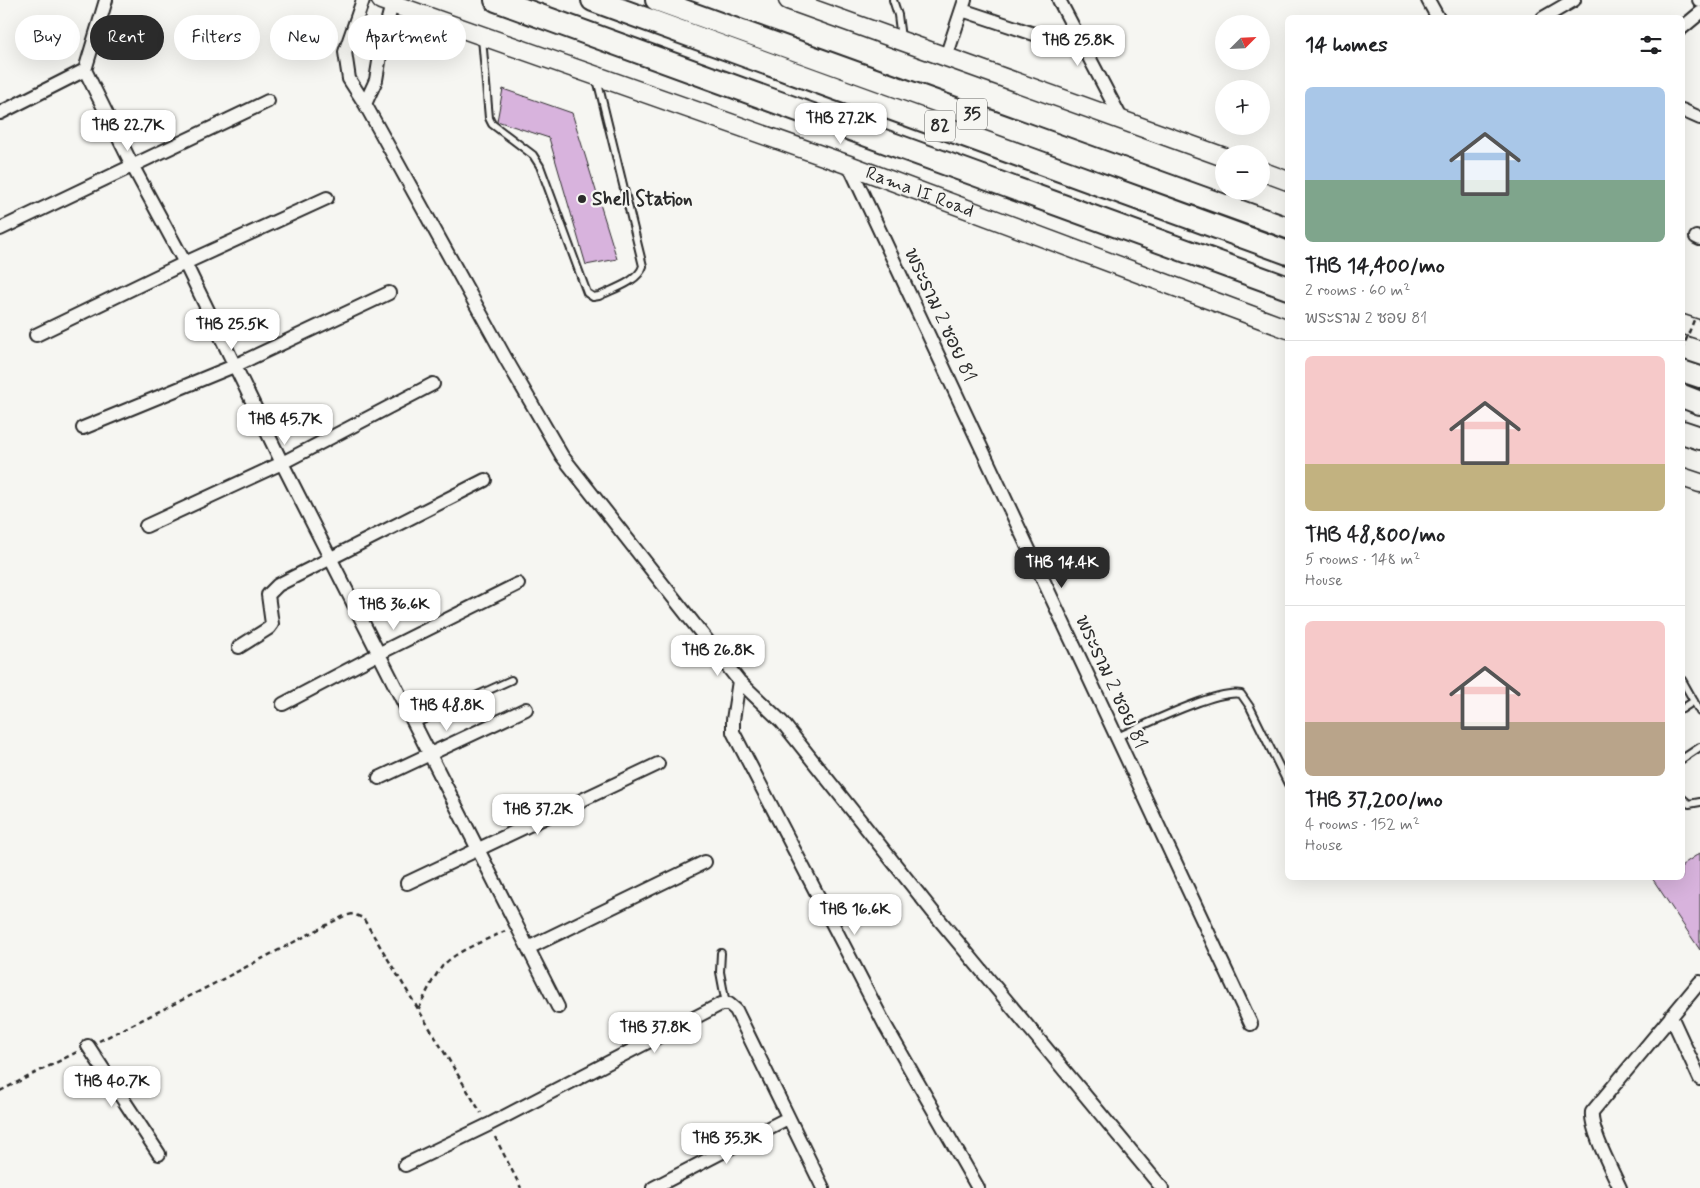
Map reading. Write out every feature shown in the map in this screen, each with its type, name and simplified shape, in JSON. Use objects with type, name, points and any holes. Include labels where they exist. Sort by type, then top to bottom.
[{"type":"highway","name":"82","points":[[498,0],[1285,287]]},
{"type":"highway","name":"82","points":[[593,0],[1285,252]]},
{"type":"highway","name":"35","points":[[656,0],[1285,227]]},
{"type":"highway","points":[[673,0],[704,17]]},
{"type":"highway","points":[[1685,372],[1700,377]]},
{"type":"highway","points":[[1685,397],[1700,403]]},
{"type":"highway","points":[[1685,432],[1700,438]]},
{"type":"main road","name":"35","points":[[788,0],[1215,155]]},
{"type":"main road","name":"Rama II Road","points":[[387,2],[849,165],[1285,328]]},
{"type":"main road","points":[[1270,174],[1285,180]]},
{"type":"main road","points":[[1685,478],[1700,483]]},
{"type":"street","points":[[106,0],[85,70],[132,165],[185,263],[282,463],[558,1006]]},
{"type":"street","points":[[363,0],[345,52],[349,79],[365,104],[502,352],[562,456],[739,681],[782,722],[933,912],[1162,1188]]},
{"type":"street","points":[[1059,0],[1122,120]]},
{"type":"street","points":[[1428,0],[1436,15]]},
{"type":"street","points":[[1548,15],[1574,0]]},
{"type":"street","points":[[365,104],[376,80],[387,2]]},
{"type":"street","points":[[946,57],[964,5],[1046,38]]},
{"type":"street","points":[[1685,25],[1700,12]]},
{"type":"street","points":[[0,113],[85,70]]},
{"type":"street","points":[[0,229],[268,101]]},
{"type":"street","points":[[1685,111],[1700,118]]},
{"type":"street","name":"พระราม 2 ซอย 81","points":[[849,165],[1252,1024]]},
{"type":"street","points":[[36,335],[185,263],[327,198]]},
{"type":"street","points":[[83,428],[234,366],[389,293]]},
{"type":"street","points":[[146,526],[282,463],[433,384]]},
{"type":"street","points":[[239,647],[269,628],[272,624],[268,598],[273,588],[485,480]]},
{"type":"street","points":[[283,704],[518,584]]},
{"type":"street","points":[[739,681],[733,732],[886,1025],[978,1188]]},
{"type":"street","points":[[379,778],[526,709]]},
{"type":"street","points":[[407,884],[658,764]]},
{"type":"street","points":[[528,948],[705,862]]},
{"type":"street","points":[[1620,1188],[1595,1130],[1592,1112],[1700,982]]},
{"type":"street","points":[[406,1165],[488,1126],[721,1004],[726,1004],[736,1010],[823,1188]]},
{"type":"street","points":[[1671,1016],[1700,1079]]},
{"type":"street","points":[[88,1046],[159,1154]]},
{"type":"street","points":[[653,1188],[788,1118]]},
{"type":"lane","points":[[893,0],[898,15],[901,41]]},
{"type":"lane","points":[[482,34],[489,118],[492,124],[533,155],[540,166],[587,293],[592,297],[599,296],[634,278],[641,272],[643,266],[596,75]]},
{"type":"lane","points":[[414,724],[511,680]]},
{"type":"lane","points":[[1685,685],[1700,712]]},
{"type":"lane","points":[[1116,737],[1213,697],[1230,693],[1241,694],[1250,707],[1285,778]]},
{"type":"lane","points":[[1685,707],[1694,701]]},
{"type":"lane","points":[[1685,757],[1700,747]]},
{"type":"lane","points":[[1685,801],[1689,804],[1700,802]]},
{"type":"lane","points":[[721,953],[720,972],[726,1004]]},
{"type":"path","points":[[1685,342],[1692,324]]},
{"type":"path","points":[[0,1091],[196,993],[344,916],[353,914],[363,918],[419,1009],[488,1126],[521,1188]]},
{"type":"path","points":[[419,1009],[430,985],[442,967],[454,956],[517,926]]},
{"type":"building","name":"Shell Station","points":[[503,89],[572,113],[617,259],[586,265],[549,138],[497,121]]},
{"type":"building","points":[[1700,853],[1700,950],[1653,880],[1685,880],[1685,863]]},
{"type":"place","name":"Shell Station","points":[[582,199]]}]
